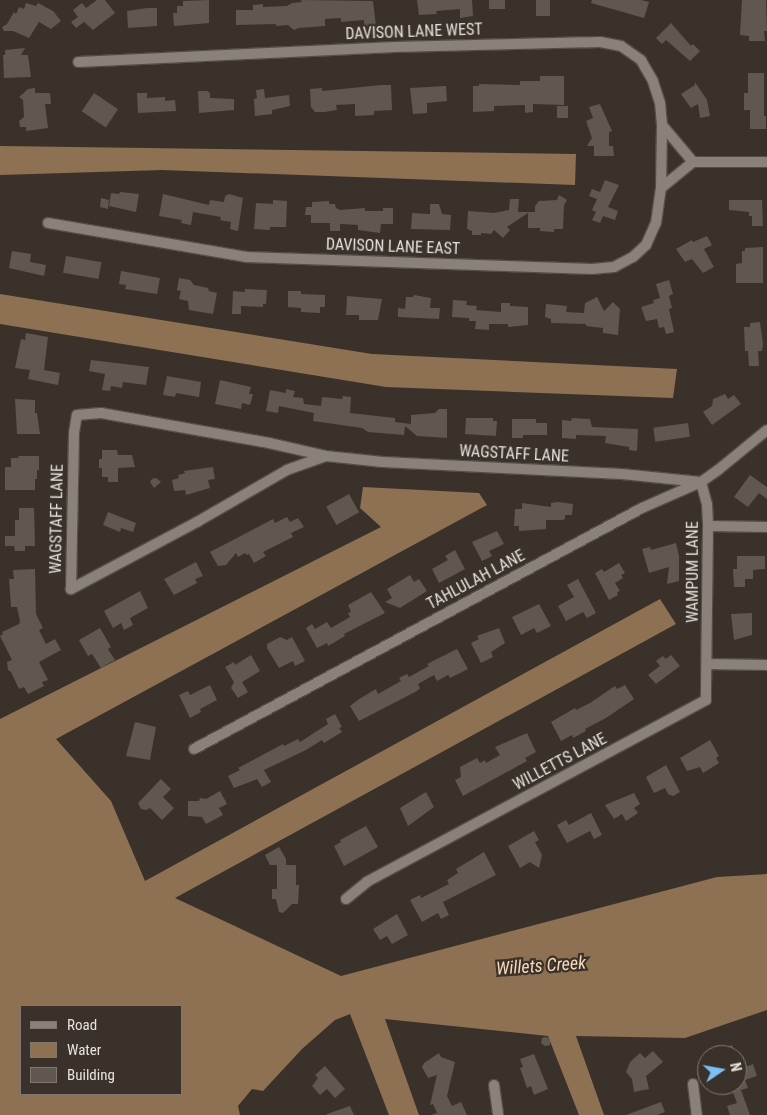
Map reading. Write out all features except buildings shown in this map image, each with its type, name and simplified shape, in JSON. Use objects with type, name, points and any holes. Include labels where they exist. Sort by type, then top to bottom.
[{"type":"street","name":"DAVISON LANE WEST","points":[[78,62],[395,47],[600,42],[621,46],[641,60],[654,81],[660,103],[662,125],[661,160]]},
{"type":"street","points":[[662,125],[693,162]]},
{"type":"street","name":"DAVISON LANE EAST","points":[[48,223],[246,257],[592,269],[614,267],[633,257],[646,245],[656,223],[661,188],[661,160]]},
{"type":"street","points":[[661,188],[693,162],[767,162]]},
{"type":"street","name":"WAGSTAFF LANE","points":[[326,456],[287,470],[205,518],[70,589],[74,433],[77,415],[101,413],[326,456],[383,462],[612,474],[701,482]]},
{"type":"street","name":"TAHLULAH LANE","points":[[194,749],[642,508],[701,482],[767,430]]},
{"type":"street","name":"WAMPUM LANE","points":[[701,482],[707,504],[708,526],[707,664]]},
{"type":"street","points":[[708,526],[767,527]]},
{"type":"street","points":[[707,664],[767,664]]},
{"type":"street","name":"WILLETTS LANE","points":[[346,899],[367,882],[706,700],[707,664]]},
{"type":"street","points":[[692,1084],[694,1107],[698,1115]]},
{"type":"street","points":[[494,1085],[498,1115]]},
{"type":"water","points":[[0,146],[576,154],[575,185],[162,170],[0,175]]},
{"type":"water","points":[[0,294],[372,354],[677,369],[673,398],[386,387],[0,324]]},
{"type":"water","name":"Willets Creek","points":[[363,487],[479,493],[487,505],[56,739],[111,801],[145,881],[660,599],[676,624],[175,898],[341,976],[717,877],[767,874],[767,1010],[685,1038],[576,1036],[604,1115],[579,1115],[548,1036],[385,1019],[419,1115],[389,1115],[350,1014],[335,1020],[302,1049],[263,1091],[252,1089],[238,1106],[240,1115],[0,1115],[0,719],[381,527],[360,508]]}]
